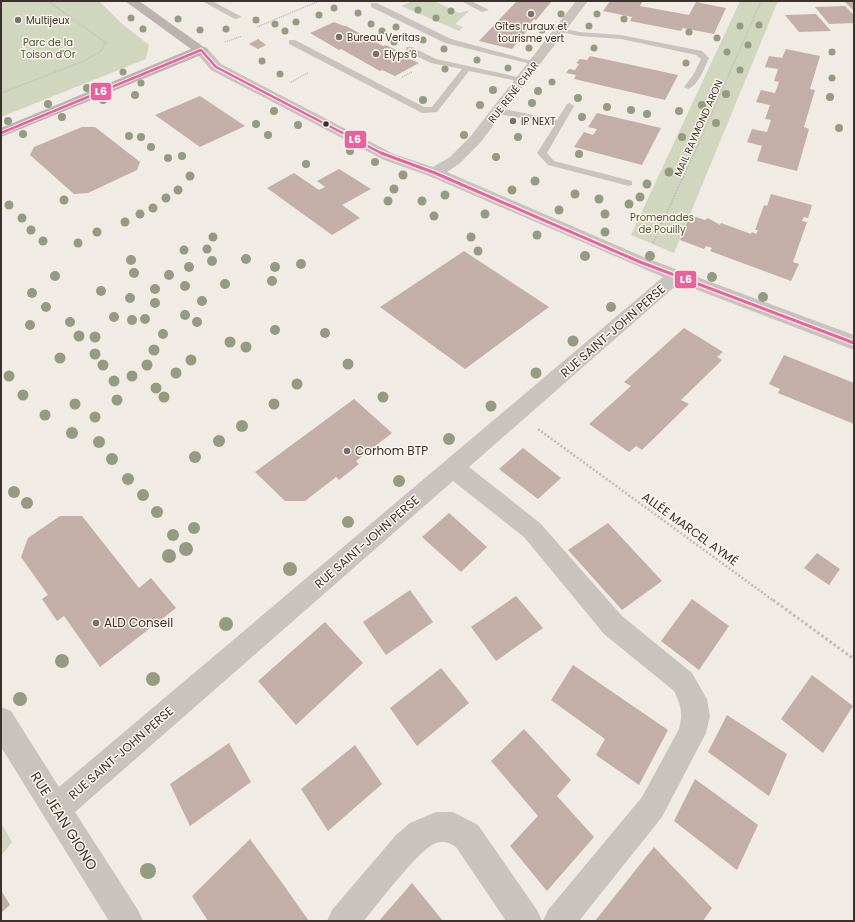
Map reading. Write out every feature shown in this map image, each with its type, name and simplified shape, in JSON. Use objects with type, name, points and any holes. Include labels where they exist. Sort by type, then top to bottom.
[{"type":"street","points":[[131,1],[201,50],[216,67],[389,157],[435,173],[640,262],[854,341]]},
{"type":"street","name":"RUE RENÉ CHAR","points":[[435,173],[460,157],[499,111],[582,1]]},
{"type":"street","points":[[1,133],[201,50],[228,59],[321,111],[399,148],[435,173]]},
{"type":"street","name":"RUE SAINT-JOHN PERSE","points":[[57,808],[677,275]]},
{"type":"street","points":[[453,468],[532,530],[613,625],[678,678],[693,699],[696,716],[692,733],[652,807],[559,921]]},
{"type":"street","name":"RUE JEAN GIONO","points":[[1,721],[127,921]]},
{"type":"street","points":[[343,921],[407,846],[421,834],[436,827],[453,827],[467,836],[523,919],[526,921]]},
{"type":"lane","points":[[206,1],[238,17]]},
{"type":"lane","points":[[465,1],[485,10]]},
{"type":"lane","points":[[374,5],[448,40],[486,52],[535,63]]},
{"type":"lane","points":[[560,29],[579,34],[621,37],[699,53],[705,58],[697,76],[688,87]]},
{"type":"lane","points":[[292,42],[422,110],[434,110],[466,68]]},
{"type":"lane","points":[[409,49],[434,61],[522,80]]},
{"type":"lane","points":[[570,106],[542,153],[551,163],[629,183]]},
{"type":"lane","points":[[499,111],[560,123]]},
{"type":"path","points":[[1,93],[79,63],[100,52],[106,43],[48,1]]},
{"type":"path","points":[[251,30],[264,22],[319,1]]},
{"type":"path","name":"MAIL RAYMOND ARON","points":[[651,246],[725,85],[761,1]]},
{"type":"path","points":[[201,50],[239,38],[245,34]]},
{"type":"path","points":[[381,88],[434,61]]},
{"type":"path","points":[[278,88],[330,62]]},
{"type":"path","name":"ALLÉE MARCEL AYMÉ","points":[[516,414],[854,658]]},
{"type":"green space","name":"Parc de la Toison d'Or","points":[[1,1],[99,1],[122,24],[149,45],[146,59],[1,117]]},
{"type":"green space","points":[[413,1],[434,1],[459,13],[470,10],[455,24],[463,27],[459,31],[401,6]]},
{"type":"green space","name":"Promenades de Pouilly","points":[[740,1],[778,1],[674,253],[631,235]]},
{"type":"green space","points":[[1,823],[12,842],[1,856]]},
{"type":"building","points":[[517,1],[552,1],[536,20],[534,19],[528,26],[530,27],[512,49],[479,41]]},
{"type":"building","points":[[610,1],[643,1],[640,6],[689,15],[696,2],[726,8],[714,34],[683,28],[681,31],[630,21],[632,17],[603,11]]},
{"type":"building","points":[[844,1],[854,1],[854,11]]},
{"type":"building","points":[[845,6],[854,15],[854,23],[829,24],[815,7]]},
{"type":"building","points":[[816,14],[831,31],[799,32],[785,15]]},
{"type":"building","points":[[334,22],[346,26],[383,46],[386,45],[410,57],[407,58],[419,63],[395,76],[382,70],[380,71],[310,33]]},
{"type":"building","points":[[258,39],[266,45],[258,49],[249,44]]},
{"type":"building","points":[[786,49],[820,56],[810,89],[815,90],[804,127],[809,129],[797,171],[757,161],[762,146],[747,142],[752,129],[767,132],[771,120],[765,119],[770,105],[756,102],[761,90],[775,93],[779,82],[774,81],[778,69],[765,67],[769,56],[782,58]]},
{"type":"building","points":[[590,56],[678,75],[665,100],[574,79],[576,75],[566,73],[569,69],[575,70],[579,64],[576,63],[580,59],[587,60]]},
{"type":"building","points":[[200,96],[245,126],[200,147],[155,115]]},
{"type":"building","points":[[597,113],[661,128],[642,165],[574,147],[584,132],[593,135],[597,129],[588,127]]},
{"type":"building","points":[[82,127],[95,127],[140,162],[137,170],[88,193],[74,194],[30,155],[34,147]]},
{"type":"building","points":[[339,169],[371,189],[342,205],[360,218],[332,235],[267,188],[294,173],[319,190],[325,187],[317,181]]},
{"type":"building","points":[[771,194],[812,205],[808,218],[804,217],[802,221],[807,222],[793,262],[799,264],[791,281],[710,251],[712,248],[706,246],[704,249],[680,240],[690,215],[705,220],[708,218],[720,225],[721,223],[751,234],[752,232],[756,234],[758,230],[755,230],[764,205],[767,206]]},
{"type":"building","points":[[464,251],[549,307],[465,369],[380,307]]},
{"type":"building","points":[[684,328],[723,352],[717,357],[722,360],[681,400],[689,404],[642,450],[636,446],[629,452],[589,424],[631,386],[624,382]]},
{"type":"building","points":[[784,355],[854,383],[854,424],[778,393],[780,389],[769,384]]},
{"type":"building","points":[[354,399],[392,433],[356,461],[359,464],[339,480],[336,477],[305,501],[285,501],[255,472]]},
{"type":"building","points":[[523,448],[561,478],[538,499],[499,469]]},
{"type":"building","points":[[449,513],[487,547],[461,572],[422,537]]},
{"type":"building","points":[[60,516],[82,516],[139,588],[151,578],[176,608],[100,667],[64,616],[57,621],[42,599],[48,595],[21,557],[28,538]]},
{"type":"building","points":[[608,523],[662,581],[622,610],[568,550]]},
{"type":"building","points":[[817,553],[840,569],[829,585],[804,568]]},
{"type":"building","points":[[410,590],[433,622],[386,655],[363,622]]},
{"type":"building","points":[[516,596],[543,628],[496,661],[471,627]]},
{"type":"building","points":[[692,599],[729,626],[699,670],[661,641]]},
{"type":"building","points":[[325,622],[363,663],[296,725],[258,681]]},
{"type":"building","points":[[573,665],[668,730],[639,785],[596,755],[605,739],[551,700]]},
{"type":"building","points":[[441,668],[469,703],[417,746],[390,708]]},
{"type":"building","points":[[812,675],[853,706],[823,753],[781,719]]},
{"type":"building","points":[[727,715],[787,754],[769,796],[708,752]]},
{"type":"building","points":[[524,729],[571,780],[557,796],[594,837],[547,891],[510,846],[538,816],[491,761]]},
{"type":"building","points":[[229,743],[251,782],[190,826],[170,784]]},
{"type":"building","points":[[355,745],[382,784],[328,831],[301,789]]},
{"type":"building","points":[[695,779],[758,825],[737,870],[674,821]]},
{"type":"building","points":[[250,839],[309,921],[208,921],[192,896]]},
{"type":"building","points":[[654,847],[712,908],[703,921],[595,921]]},
{"type":"building","points":[[412,883],[443,921],[379,921]]},
{"type":"building","points":[[1,890],[10,905],[1,913]]},
{"type":"transit line","name":"L6","points":[[201,50],[216,67],[389,157],[435,173],[640,262],[854,343]]},
{"type":"transit line","name":"L6","points":[[1,133],[201,50]]},
{"type":"place","name":"Gîtes ruraux et tourisme vert","points":[[531,14]]},
{"type":"place","name":"Multijeux","points":[[18,20]]},
{"type":"place","name":"Bureau Veritas","points":[[339,37]]},
{"type":"place","name":"Elyps'6","points":[[376,54]]},
{"type":"place","name":"IP NEXT","points":[[513,121]]},
{"type":"place","name":"Corhom BTP","points":[[347,451]]},
{"type":"place","name":"ALD Conseil","points":[[96,623]]}]
